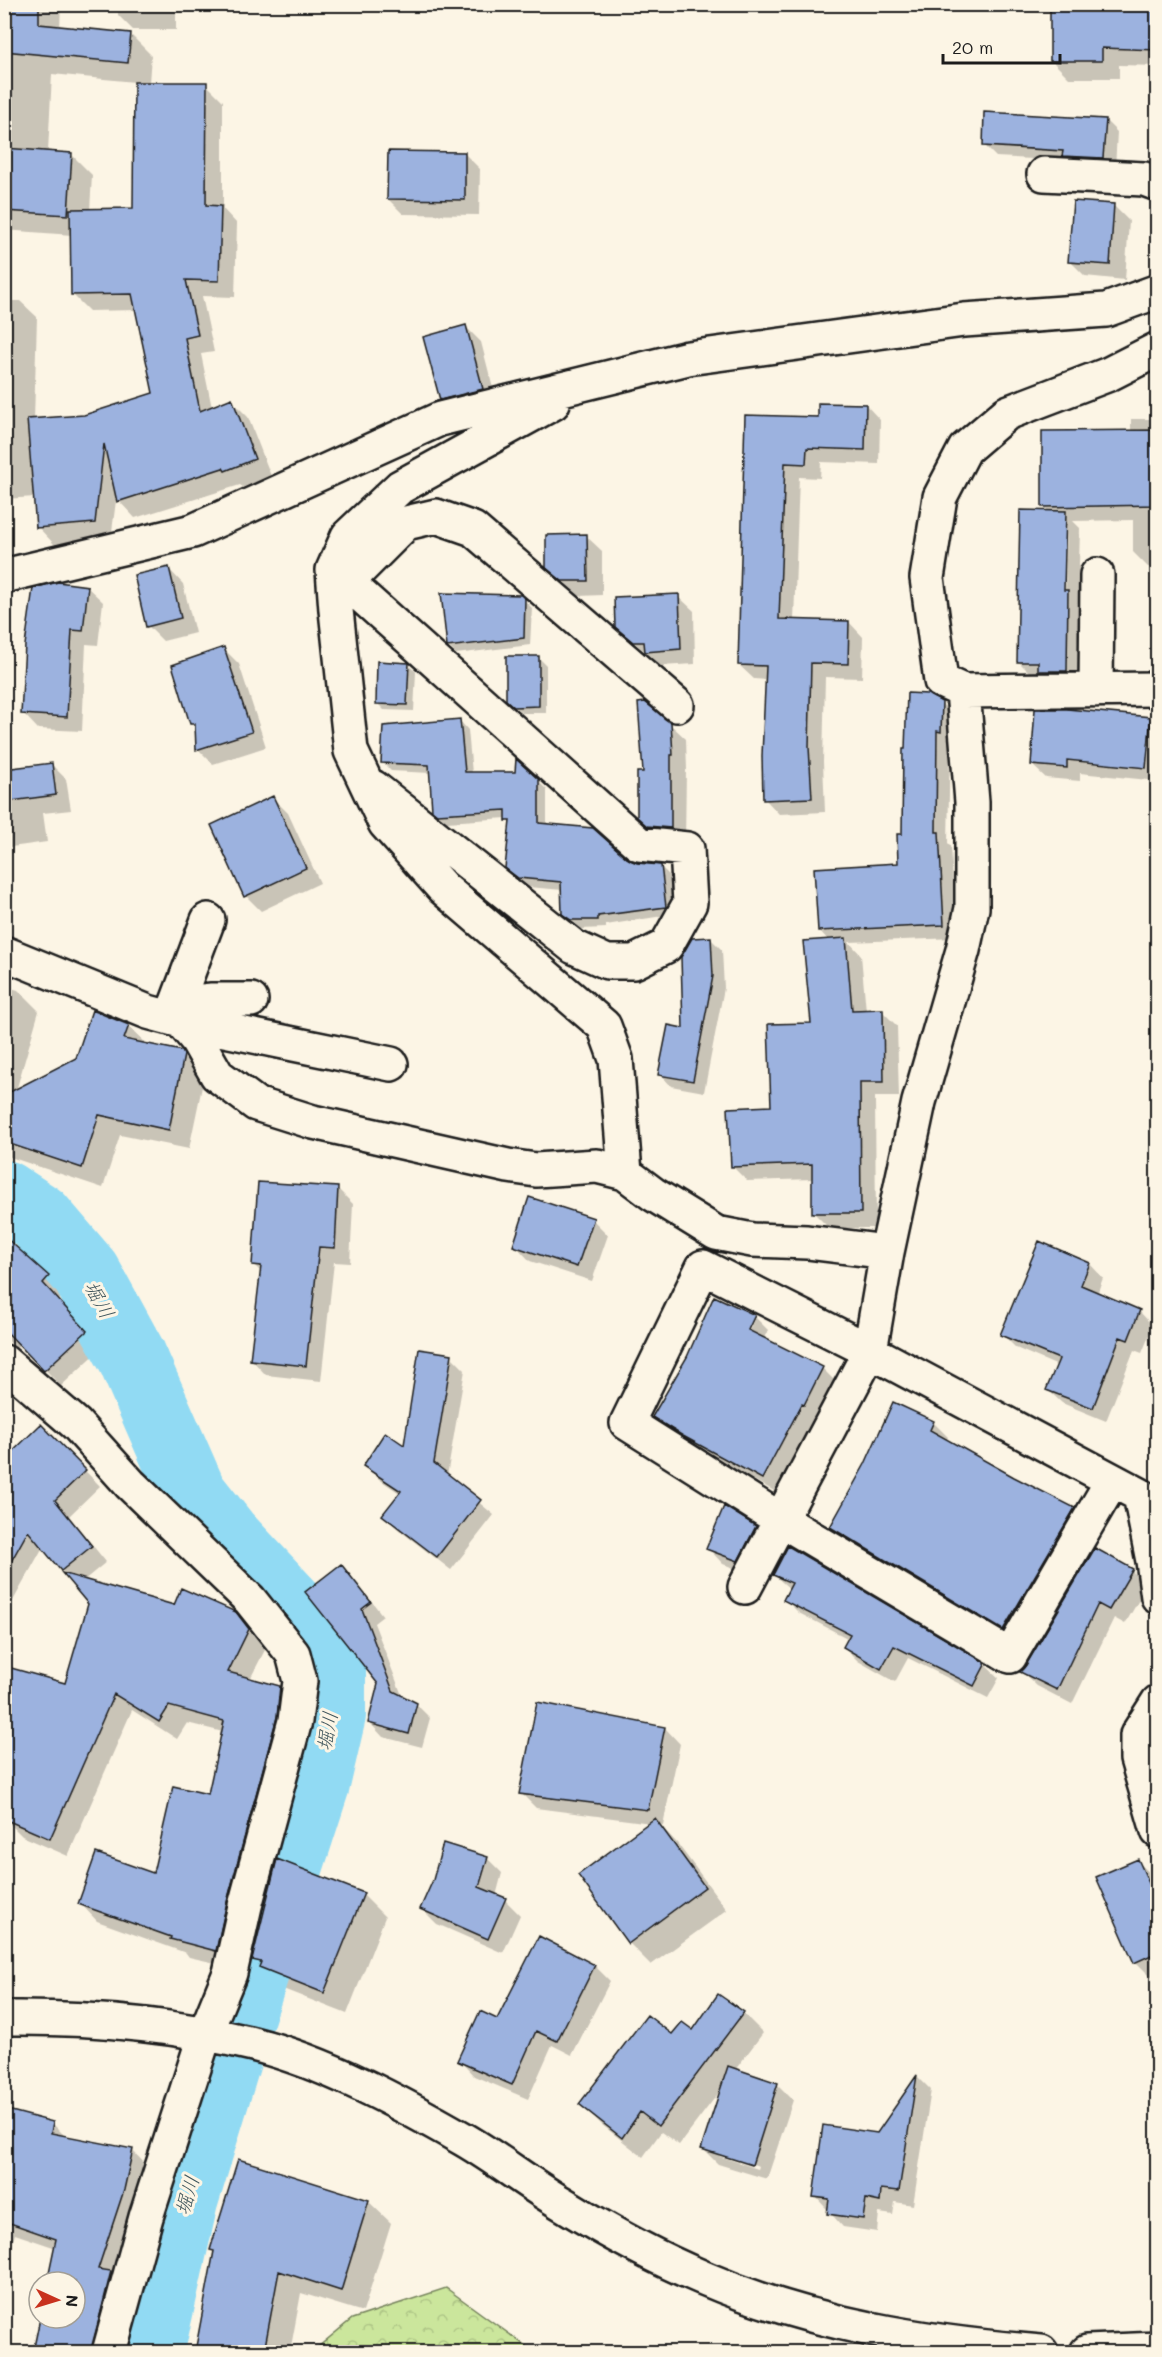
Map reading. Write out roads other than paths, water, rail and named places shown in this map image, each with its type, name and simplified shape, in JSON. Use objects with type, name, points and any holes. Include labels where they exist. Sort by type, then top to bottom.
[{"type":"street","points":[[1044,174],[1144,179],[1158,184]]},
{"type":"street","points":[[4,576],[193,531],[440,419],[688,358],[941,323],[1106,310],[1158,291]]},
{"type":"street","points":[[1158,349],[1109,374],[1007,413],[965,449],[940,497],[927,578],[941,681],[963,691],[1158,688]]},
{"type":"street","points":[[594,381],[400,487],[348,536],[340,576],[351,751],[385,823],[442,888],[604,1026],[616,1059],[625,1173]]},
{"type":"street","points":[[340,576],[406,522],[436,516],[474,530],[677,705]]},
{"type":"street","points":[[1096,690],[1097,575]]},
{"type":"street","points":[[340,576],[639,844],[687,849],[690,903],[666,946],[634,962],[607,962],[574,947],[365,780]]},
{"type":"street","points":[[745,1587],[870,1351],[887,1252],[919,1102],[963,950],[972,908],[972,802],[963,691]]},
{"type":"street","points":[[176,1014],[208,920]]},
{"type":"street","points":[[4,953],[148,1012],[176,1014],[391,1064]]},
{"type":"street","points":[[176,1014],[212,1000],[251,1000]]},
{"type":"street","points":[[176,1014],[197,1040],[217,1075],[256,1104],[313,1122],[508,1166],[536,1170],[597,1166],[625,1173],[653,1194],[716,1233],[752,1240],[807,1242],[887,1252]]},
{"type":"street","points":[[1112,1481],[1010,1656],[781,1520],[627,1423],[703,1267],[870,1351],[1140,1495],[1158,1597]]},
{"type":"street","points":[[4,1362],[76,1424],[145,1499],[250,1600],[293,1654],[300,1681],[295,1721],[245,1906],[230,1973],[212,2036],[146,2217],[109,2352]]},
{"type":"street","points":[[1158,1702],[1149,1731],[1137,1735],[1137,1759],[1158,1831]]},
{"type":"street","points":[[4,2018],[67,2019],[150,2026],[255,2045],[331,2072],[401,2104],[469,2142],[580,2215],[627,2241],[707,2279],[787,2307],[862,2328],[964,2346],[1041,2352]]},
{"type":"street","points":[[1087,2352],[1148,2350]]},
{"type":"waterway","name":"堀川","points":[[4,1195],[39,1218],[86,1273],[132,1357],[192,1494],[226,1537],[299,1615],[331,1661],[331,1715],[315,1784],[183,2201],[149,2352]]}]
